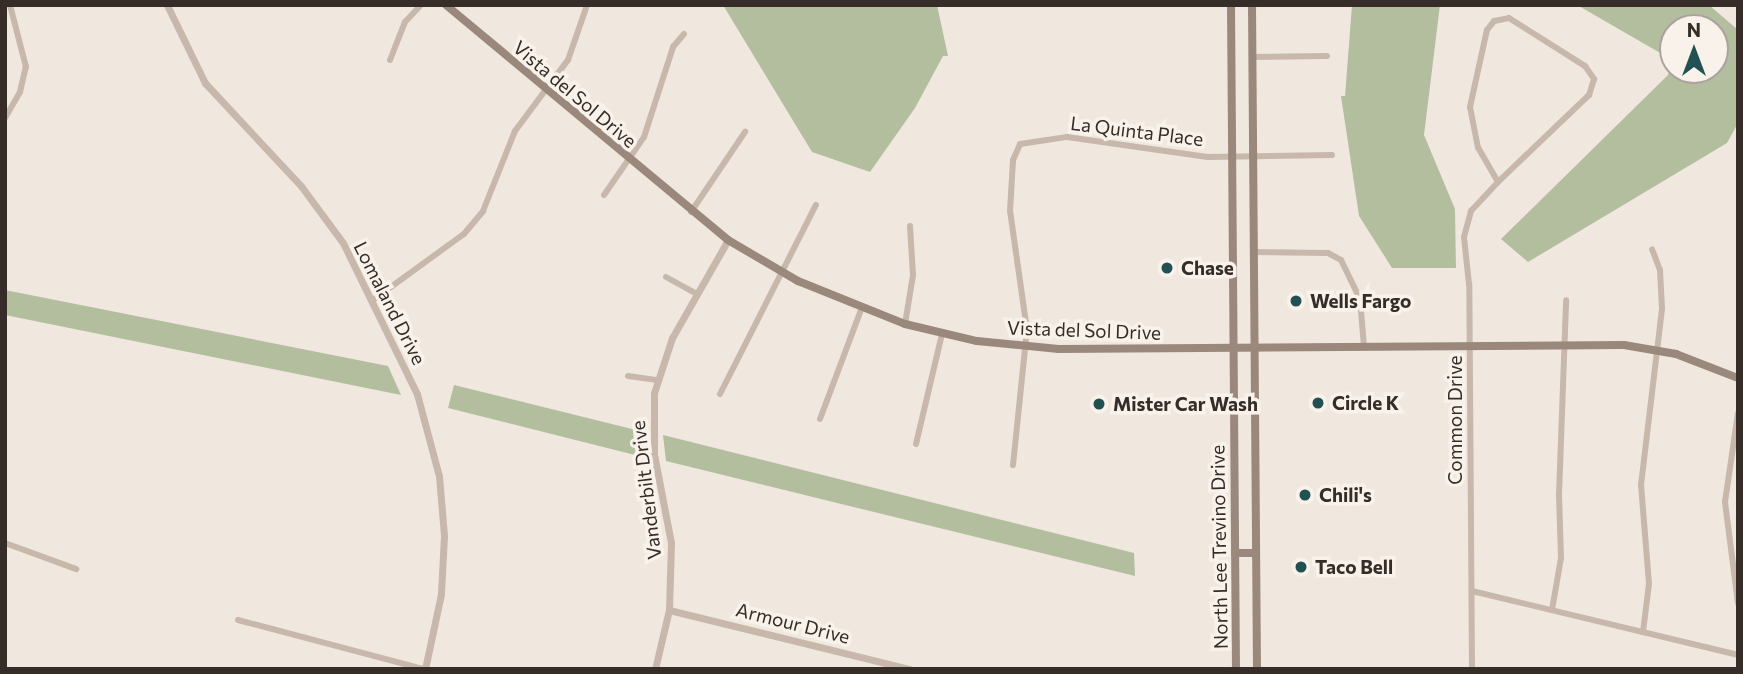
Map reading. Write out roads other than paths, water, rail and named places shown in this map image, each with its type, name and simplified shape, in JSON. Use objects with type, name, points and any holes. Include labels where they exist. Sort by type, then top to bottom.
[{"type":"main road","name":"Vista del Sol Drive","points":[[446,5],[627,159],[728,240],[784,274],[861,310],[905,324],[942,334],[1024,346],[1255,348],[1566,345],[1657,349],[1738,378]]},
{"type":"main road","name":"North Lee Trevino Drive","points":[[1231,5],[1236,669]]},
{"type":"main road","name":"North Lee Trevino Drive","points":[[1252,5],[1257,669]]},
{"type":"main road","points":[[1235,553],[1256,553]]},
{"type":"street","points":[[5,118],[20,92],[26,67],[10,5]]},
{"type":"street","name":"Lomaland Drive","points":[[167,5],[205,83],[313,201],[343,243],[417,394],[439,476],[444,561],[425,669]]},
{"type":"street","points":[[390,60],[405,22],[421,5]]},
{"type":"street","points":[[373,300],[471,226],[490,197],[515,131],[568,60],[586,5]]},
{"type":"street","name":"Common Drive","points":[[1472,669],[1470,346],[1465,230],[1471,211],[1589,95],[1594,79],[1586,66],[1509,18],[1494,21],[1487,30],[1470,107],[1478,148],[1498,182]]},
{"type":"street","points":[[604,195],[644,137],[673,47],[684,34]]},
{"type":"street","points":[[1252,57],[1327,56]]},
{"type":"street","points":[[691,212],[745,132]]},
{"type":"street","name":"La Quinta Place","points":[[1024,346],[1027,313],[1009,191],[1013,160],[1020,144],[1068,137],[1164,153],[1232,156],[1332,155]]},
{"type":"street","points":[[720,394],[784,274],[817,205]]},
{"type":"street","points":[[905,324],[913,275],[910,226]]},
{"type":"street","name":"Vanderbilt Drive","points":[[656,669],[669,610],[671,543],[653,442],[656,380],[672,338],[728,240]]},
{"type":"street","points":[[1643,632],[1649,584],[1641,485],[1662,288],[1652,250]]},
{"type":"street","points":[[1254,252],[1328,253],[1341,260],[1360,299],[1364,347]]},
{"type":"street","points":[[666,277],[697,294]]},
{"type":"street","points":[[1552,610],[1561,558],[1559,495],[1566,300]]},
{"type":"street","points":[[820,419],[861,310]]},
{"type":"street","points":[[916,444],[942,334]]},
{"type":"street","points":[[1013,465],[1024,346]]},
{"type":"street","points":[[628,376],[656,380]]},
{"type":"street","points":[[1738,413],[1725,502],[1738,603]]},
{"type":"street","points":[[5,543],[76,569]]},
{"type":"street","points":[[1472,591],[1737,653]]},
{"type":"street","name":"Armour Drive","points":[[669,610],[910,669]]},
{"type":"street","points":[[237,620],[425,669]]},
{"type":"place","name":"Chase","points":[[1167,268]]},
{"type":"place","name":"Wells Fargo","points":[[1296,301]]},
{"type":"place","name":"Circle K","points":[[1318,403]]},
{"type":"place","name":"Mister Car Wash","points":[[1099,404]]},
{"type":"place","name":"Chili's","points":[[1305,495]]},
{"type":"place","name":"Taco Bell","points":[[1301,567]]}]
